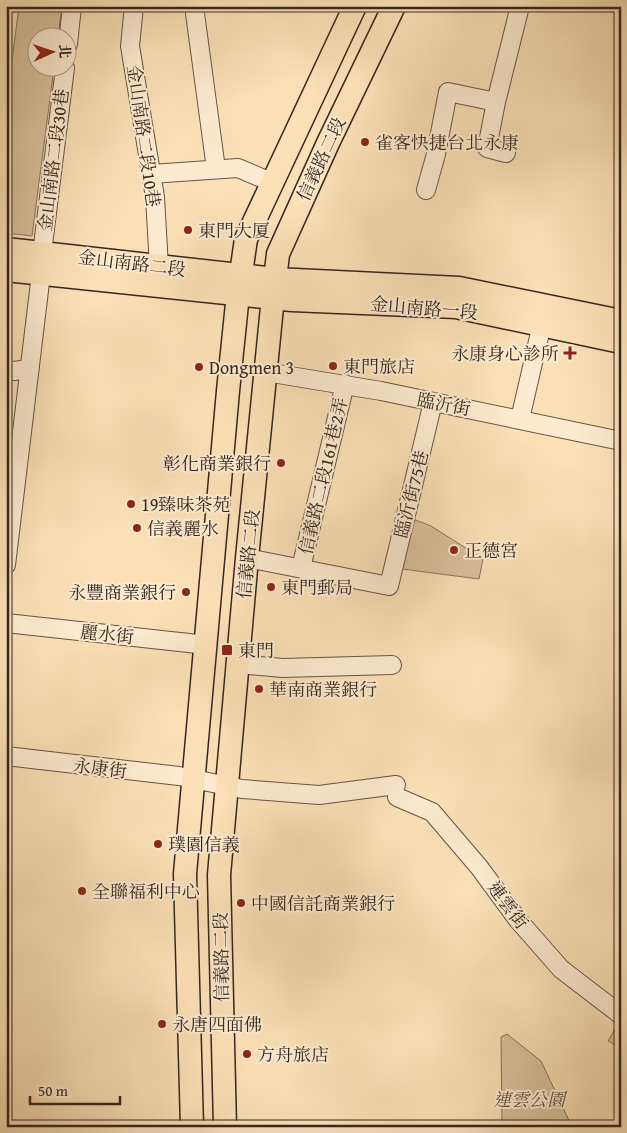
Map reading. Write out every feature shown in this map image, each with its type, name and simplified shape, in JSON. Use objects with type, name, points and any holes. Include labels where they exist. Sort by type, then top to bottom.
[{"type":"main road","name":"信義路二段","points":[[225,1127],[219,875],[247,558],[266,372],[257,286],[246,239],[271,182],[355,6]]},
{"type":"main road","name":"信義路二段","points":[[192,1127],[185,874],[207,645],[257,286],[278,254],[328,143],[394,6]]},
{"type":"main road","name":"金山南路二段","points":[[6,249],[41,263],[257,286]]},
{"type":"main road","name":"金山南路二段","points":[[6,270],[41,263],[159,266],[257,286]]},
{"type":"main road","name":"金山南路一段","points":[[257,286],[459,288],[621,321]]},
{"type":"main road","name":"金山南路一段","points":[[257,286],[292,300],[456,307],[621,342]]},
{"type":"street","points":[[70,28],[72,6]]},
{"type":"street","name":"金山南路二段10巷","points":[[134,6],[130,46],[155,197],[159,266]]},
{"type":"street","points":[[194,6],[216,169]]},
{"type":"street","points":[[506,153],[487,148],[496,102],[520,6]]},
{"type":"street","name":"金山南路二段30巷","points":[[6,565],[64,78]]},
{"type":"street","points":[[426,190],[436,154],[448,92],[496,102]]},
{"type":"street","points":[[151,174],[238,168],[271,182]]},
{"type":"street","points":[[520,419],[542,324]]},
{"type":"street","points":[[6,370],[15,371],[30,368]]},
{"type":"street","name":"臨沂街","points":[[266,372],[345,384],[621,441]]},
{"type":"street","name":"信義路二段161巷2弄","points":[[301,568],[345,384]]},
{"type":"street","name":"臨沂街75巷","points":[[301,568],[389,586],[433,402]]},
{"type":"street","points":[[247,558],[301,568]]},
{"type":"street","name":"麗水街","points":[[6,623],[207,645]]},
{"type":"street","points":[[238,664],[283,668],[392,666]]},
{"type":"street","name":"永康街","points":[[6,756],[194,779]]},
{"type":"street","name":"連雲街","points":[[194,779],[242,789],[319,795],[396,791],[432,812],[479,866],[518,920],[555,962],[593,995],[621,1015]]},
{"type":"green space","points":[[19,6],[62,6],[59,28],[28,28],[28,78],[53,78],[32,236],[6,233],[6,108]]},
{"type":"green space","points":[[413,519],[431,526],[483,559],[479,579],[402,569]]},
{"type":"green space","points":[[618,1024],[621,1026],[621,1049],[608,1041]]},
{"type":"green space","name":"連雲公園","points":[[507,1034],[541,1061],[572,1127],[502,1127],[501,1037]]},
{"type":"place","name":"雀客快捷台北永康","points":[[365,142]]},
{"type":"place","name":"東門大厦","points":[[188,230]]},
{"type":"place","name":"永康身心診所","points":[[570,353]]},
{"type":"place","name":"東門旅店","points":[[333,366]]},
{"type":"place","name":"Dongmen 3","points":[[199,367]]},
{"type":"place","name":"彰化商業銀行","points":[[281,463]]},
{"type":"place","name":"19臻味茶苑","points":[[131,504]]},
{"type":"place","name":"信義麗水","points":[[137,528]]},
{"type":"place","name":"正德宮","points":[[454,550]]},
{"type":"place","name":"東門郵局","points":[[271,587]]},
{"type":"place","name":"永豐商業銀行","points":[[186,592]]},
{"type":"place","name":"東門","points":[[227,650]]},
{"type":"place","name":"華南商業銀行","points":[[259,689]]},
{"type":"place","name":"璞園信義","points":[[158,844]]},
{"type":"place","name":"全聯福利中心","points":[[82,891]]},
{"type":"place","name":"中國信託商業銀行","points":[[241,903]]},
{"type":"place","name":"永唐四面佛","points":[[162,1024]]},
{"type":"place","name":"方舟旅店","points":[[247,1054]]}]
